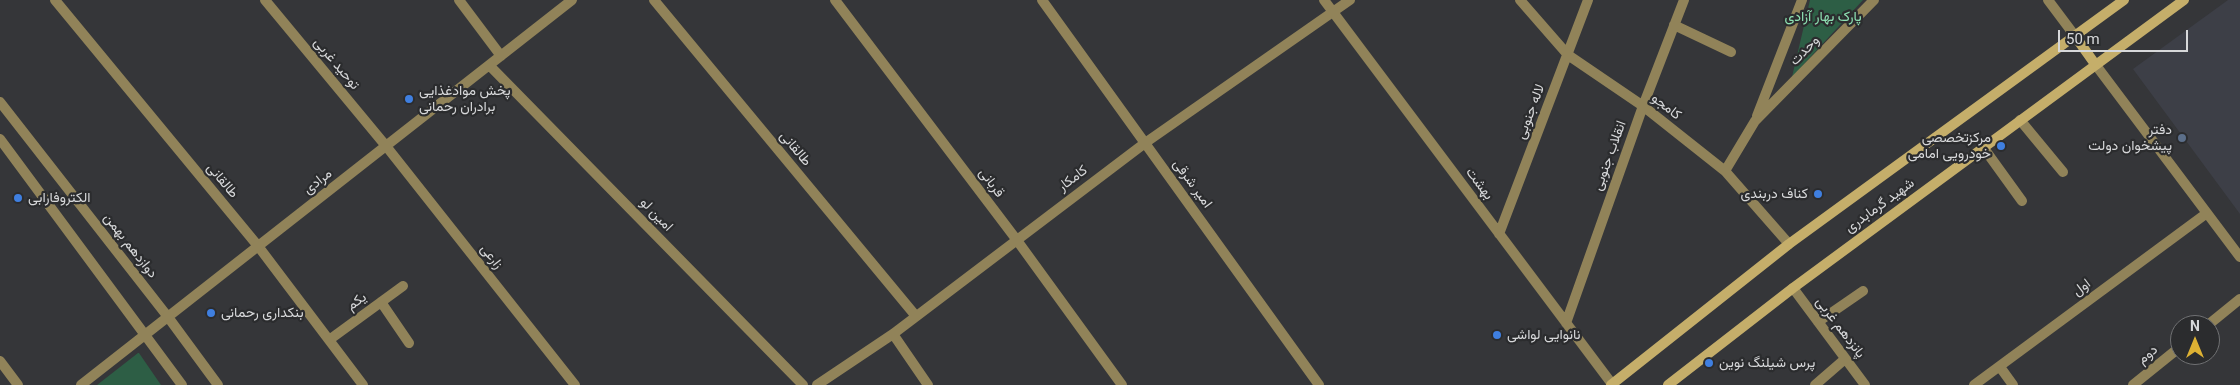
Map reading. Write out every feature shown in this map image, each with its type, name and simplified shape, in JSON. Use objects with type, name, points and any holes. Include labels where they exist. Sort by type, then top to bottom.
[{"type":"main road","name":"شهید گرمابدری","points":[[1612,385],[1790,244],[2124,0]]},
{"type":"main road","name":"شهید گرمابدری","points":[[1668,385],[1792,288],[2184,0]]},
{"type":"main road","points":[[2075,36],[2096,64]]},
{"type":"street","name":"طالقانی","points":[[55,0],[258,246],[363,385]]},
{"type":"street","name":"توحید غربی","points":[[265,0],[386,146]]},
{"type":"street","points":[[459,0],[501,56]]},
{"type":"street","name":"مرادی","points":[[80,385],[572,0]]},
{"type":"street","name":"طالقانی","points":[[654,0],[916,315]]},
{"type":"street","name":"قربانی","points":[[835,0],[1016,239],[1122,385]]},
{"type":"street","name":"امیر شرقی","points":[[1042,0],[1319,385]]},
{"type":"street","name":"بهشت","points":[[1324,0],[1612,385]]},
{"type":"street","name":"کامکار","points":[[817,385],[893,334],[1145,143],[1334,13],[1350,0]]},
{"type":"street","name":"کامجو","points":[[1520,0],[1568,55],[1643,106],[1725,171],[1790,244]]},
{"type":"street","name":"لاله جنوبی","points":[[1499,234],[1588,0]]},
{"type":"street","name":"انقلاب جنوبی","points":[[1566,323],[1643,106],[1684,0]]},
{"type":"street","name":"وحدت","points":[[1725,171],[1755,121],[1802,0]]},
{"type":"street","name":"وحدت","points":[[1755,121],[1874,0]]},
{"type":"street","points":[[2048,0],[2075,36]]},
{"type":"street","points":[[1674,25],[1731,52]]},
{"type":"street","points":[[2096,64],[2240,257]]},
{"type":"street","name":"امین لو","points":[[489,65],[803,385]]},
{"type":"street","name":"دوازدهم بهمن","points":[[0,102],[168,316],[218,385]]},
{"type":"street","points":[[2020,120],[2063,172]]},
{"type":"street","points":[[0,139],[182,385]]},
{"type":"street","name":"زارعی","points":[[386,146],[575,385]]},
{"type":"street","points":[[1983,147],[2022,201]]},
{"type":"street","name":"اول","points":[[1974,385],[2207,213]]},
{"type":"street","name":"یکم","points":[[329,340],[402,286]]},
{"type":"street","name":"پانزدهم غربی","points":[[1792,288],[1865,385]]},
{"type":"street","points":[[1818,322],[1863,292]]},
{"type":"street","points":[[2220,315],[2240,299]]},
{"type":"street","points":[[381,302],[409,343]]},
{"type":"street","points":[[893,334],[928,385]]},
{"type":"street","name":"دوم","points":[[2133,385],[2170,355]]},
{"type":"street","points":[[1815,385],[1845,359]]},
{"type":"street","points":[[0,361],[18,385]]},
{"type":"street","points":[[2000,367],[2013,385]]},
{"type":"shaded area","points":[[2228,0],[2240,0],[2240,214],[2133,69]]},
{"type":"green space","name":"پارک بهار آزادی","points":[[1810,0],[1863,0],[1792,77]]},
{"type":"green space","points":[[138,353],[161,385],[97,385]]},
{"type":"place","name":"پخش موادغذایی برادران رحمانی","points":[[409,99]]},
{"type":"place","name":"دفتر پیشخوان دولت","points":[[2182,138]]},
{"type":"place","name":"مرکزتخصصی خودرویی امامی","points":[[2001,146]]},
{"type":"place","name":"کناف دربندی","points":[[1818,194]]},
{"type":"place","name":"الکتروفارابی","points":[[18,198]]},
{"type":"place","name":"بنکداری رحمانی","points":[[211,313]]},
{"type":"place","name":"نانوایی لواشی","points":[[1497,335]]},
{"type":"place","name":"پرس شیلنگ نوین","points":[[1709,363]]}]
